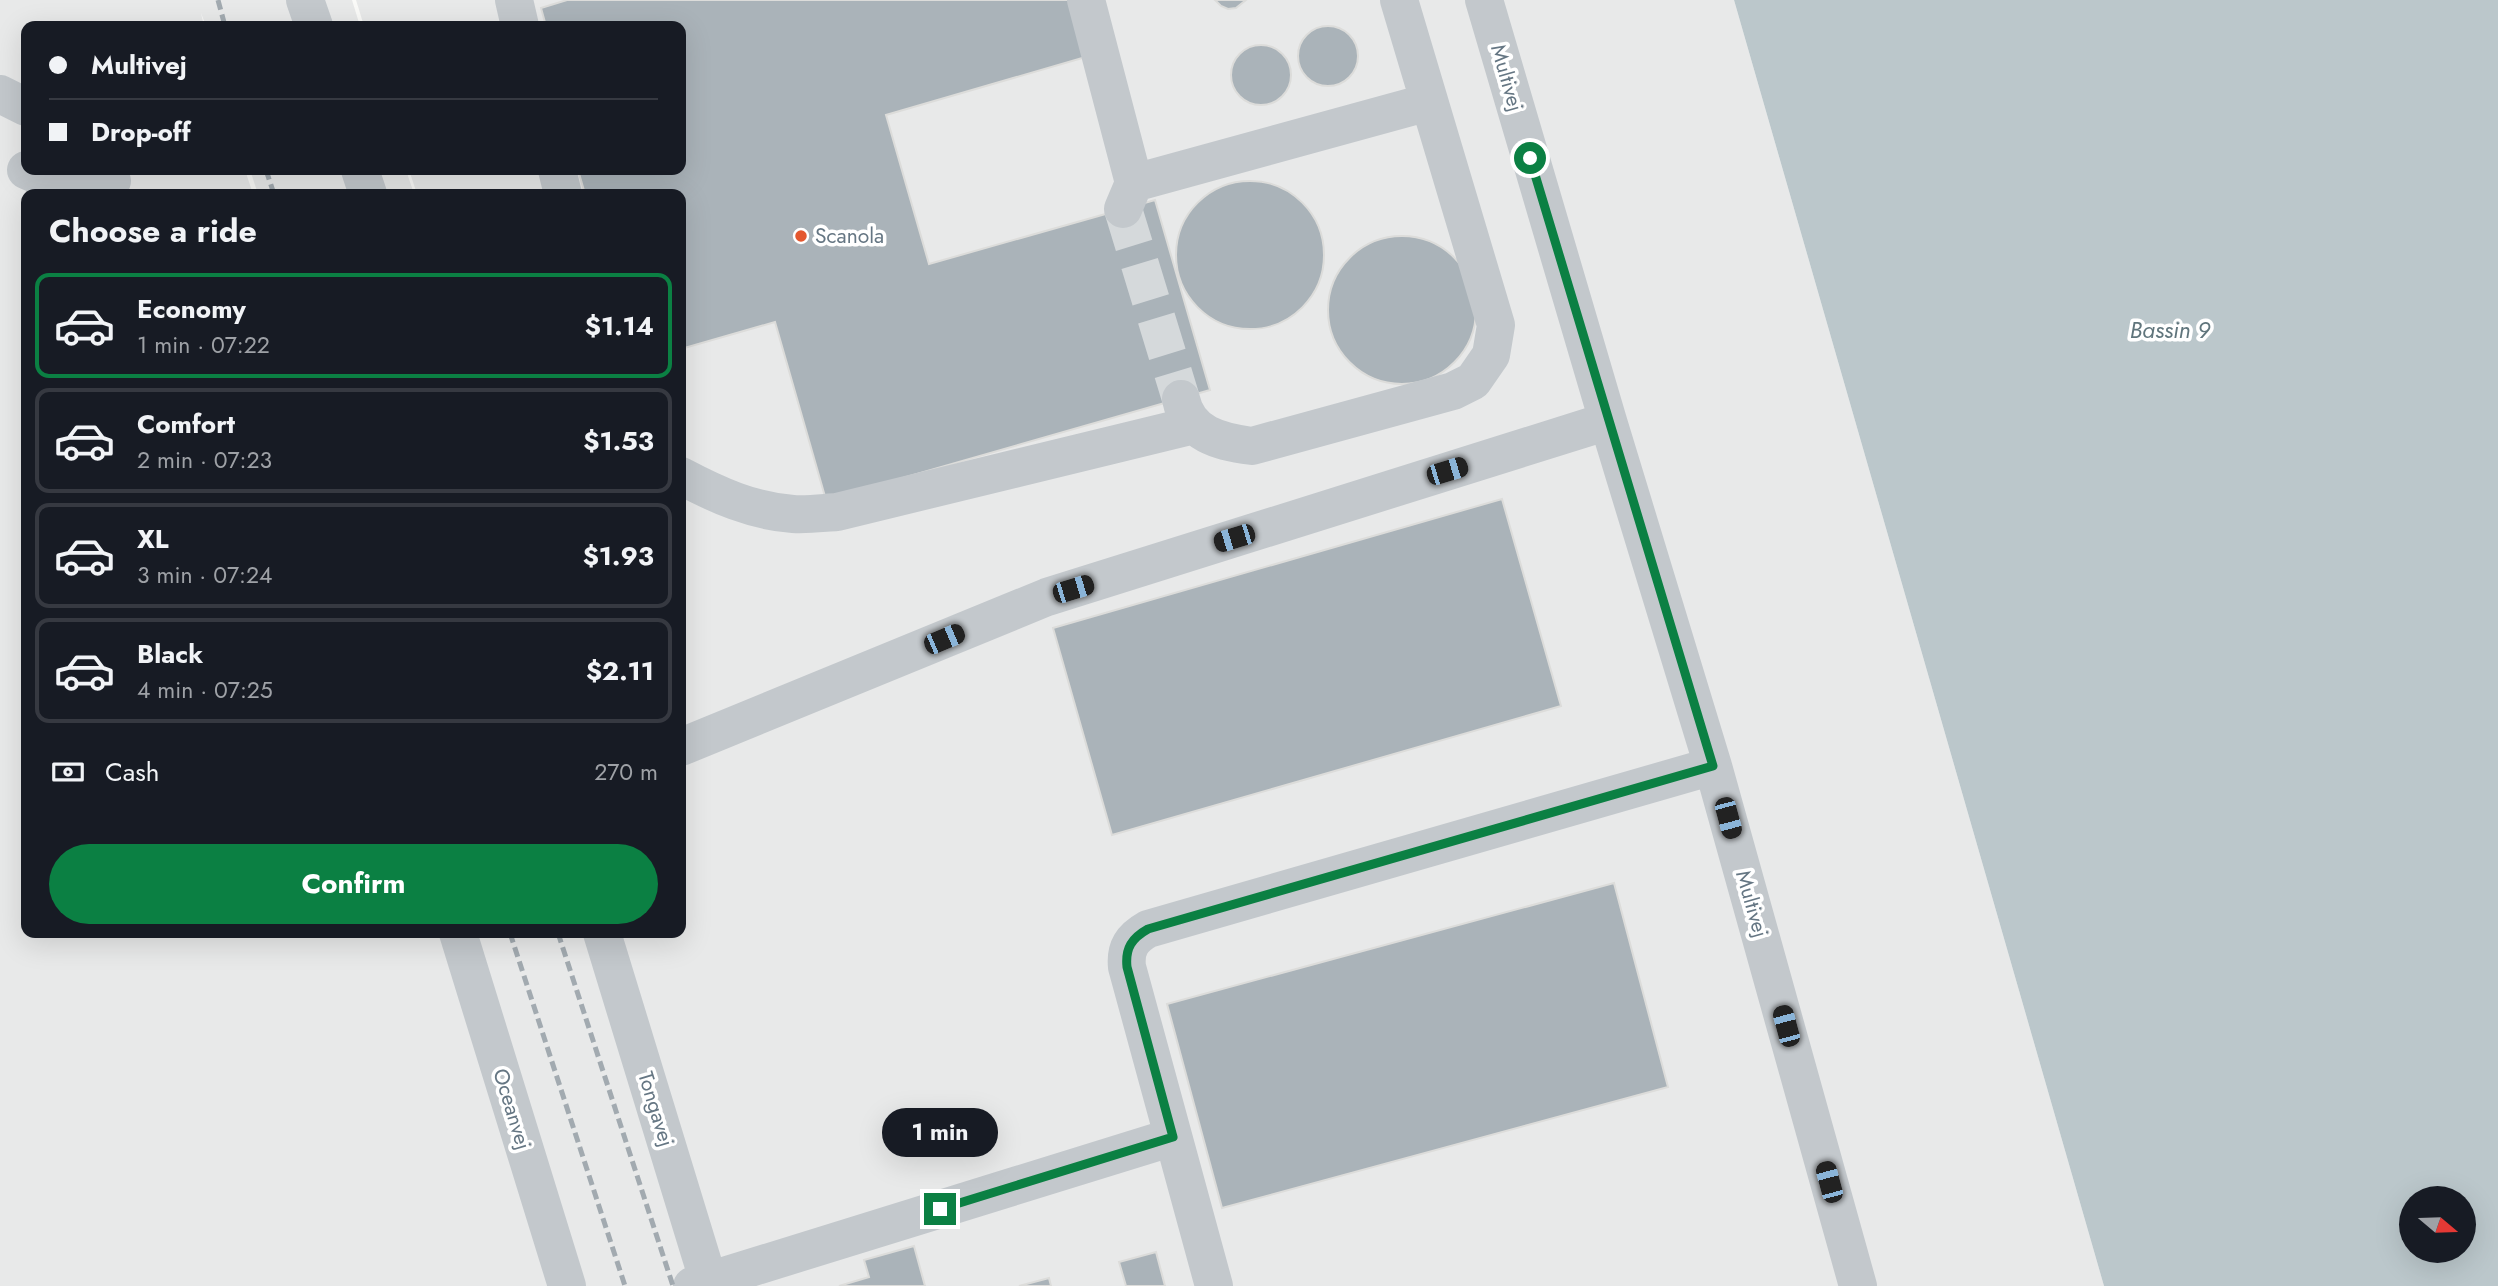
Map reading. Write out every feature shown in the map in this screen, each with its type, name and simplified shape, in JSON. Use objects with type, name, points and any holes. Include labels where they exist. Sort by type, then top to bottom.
[{"type":"street","points":[[305,0],[312,21]]},
{"type":"street","points":[[514,0],[519,21]]},
{"type":"street","points":[[1086,0],[1129,196],[1429,102]]},
{"type":"street","points":[[686,480],[748,507],[794,514],[836,512],[1187,412],[1206,435],[1227,443],[1251,446],[1453,391],[1474,381],[1491,355],[1496,325],[1399,0]]},
{"type":"street","name":"Multivej","points":[[1484,0],[1713,766],[1858,1286]]},
{"type":"street","points":[[0,94],[21,104]]},
{"type":"street","points":[[0,158],[21,168]]},
{"type":"street","points":[[37,175],[58,184],[116,182]]},
{"type":"street","points":[[686,745],[1047,597],[1608,421]]},
{"type":"street","points":[[1214,1286],[1127,967],[1126,956],[1137,935],[1148,929],[1713,766]]},
{"type":"street","name":"Oceanvej","points":[[460,938],[567,1286]]},
{"type":"street","name":"Tongavej","points":[[603,938],[704,1284]]},
{"type":"street","points":[[704,1284],[1173,1137]]},
{"type":"shaded area","points":[[0,0],[352,0],[358,21],[204,21],[201,13],[203,21],[21,21],[21,175],[247,175],[251,189],[21,189],[21,938],[686,938],[686,189],[415,189],[411,175],[686,175],[686,21],[362,21],[356,0],[1734,0],[2104,1286],[0,1286]]},
{"type":"shaded area","points":[[252,175],[408,175],[412,189],[256,189]]},
{"type":"water","name":"Bassin 9","points":[[1734,0],[2498,0],[2498,1286],[2104,1286]]},
{"type":"building","name":"Scanola","points":[[567,0],[1081,0],[1096,54],[886,115],[929,264],[1155,200],[1210,390],[826,500],[775,322],[686,348],[686,189],[584,189],[579,175],[686,175],[686,21],[545,21],[541,8]]},
{"type":"building","points":[[1215,0],[1246,0],[1236,8],[1228,9]]},
{"type":"building","points":[[1322,26],[1334,26],[1353,39],[1358,56],[1356,68],[1345,81],[1334,86],[1322,86],[1303,73],[1298,62],[1298,50],[1311,31]]},
{"type":"building","points":[[1255,45],[1267,45],[1286,58],[1291,75],[1289,87],[1278,100],[1267,105],[1255,105],[1236,92],[1231,81],[1231,69],[1244,50]]},
{"type":"building","points":[[1250,181],[1278,186],[1302,203],[1319,227],[1324,255],[1319,283],[1302,307],[1278,324],[1250,329],[1222,324],[1198,307],[1181,283],[1176,255],[1181,227],[1198,203],[1222,186]]},
{"type":"building","points":[[1402,236],[1430,241],[1454,258],[1471,282],[1476,310],[1471,338],[1454,362],[1430,379],[1402,384],[1374,379],[1350,362],[1333,338],[1328,310],[1333,282],[1350,258],[1374,241]]},
{"type":"building","points":[[1502,499],[1561,706],[1112,835],[1053,628]]},
{"type":"building","points":[[1614,883],[1668,1087],[1222,1208],[1167,1004]]},
{"type":"building","points":[[914,1246],[925,1286],[839,1286],[869,1277],[864,1260]]},
{"type":"building","points":[[1156,1252],[1165,1286],[1126,1286],[1119,1262]]},
{"type":"building","points":[[1049,1278],[1051,1286],[1019,1286]]},
{"type":"tunnel","points":[[1123,209],[1181,399]]},
{"type":"railway","points":[[218,0],[224,21]]},
{"type":"railway","points":[[268,175],[272,189]]},
{"type":"railway","points":[[512,938],[625,1286]]},
{"type":"railway","points":[[560,938],[673,1286]]},
{"type":"place","name":"Scanola","points":[[801,236]]},
{"type":"route","points":[[940,1209],[1173,1137],[1127,967],[1126,956],[1137,935],[1148,929],[1713,766],[1530,158]]}]
